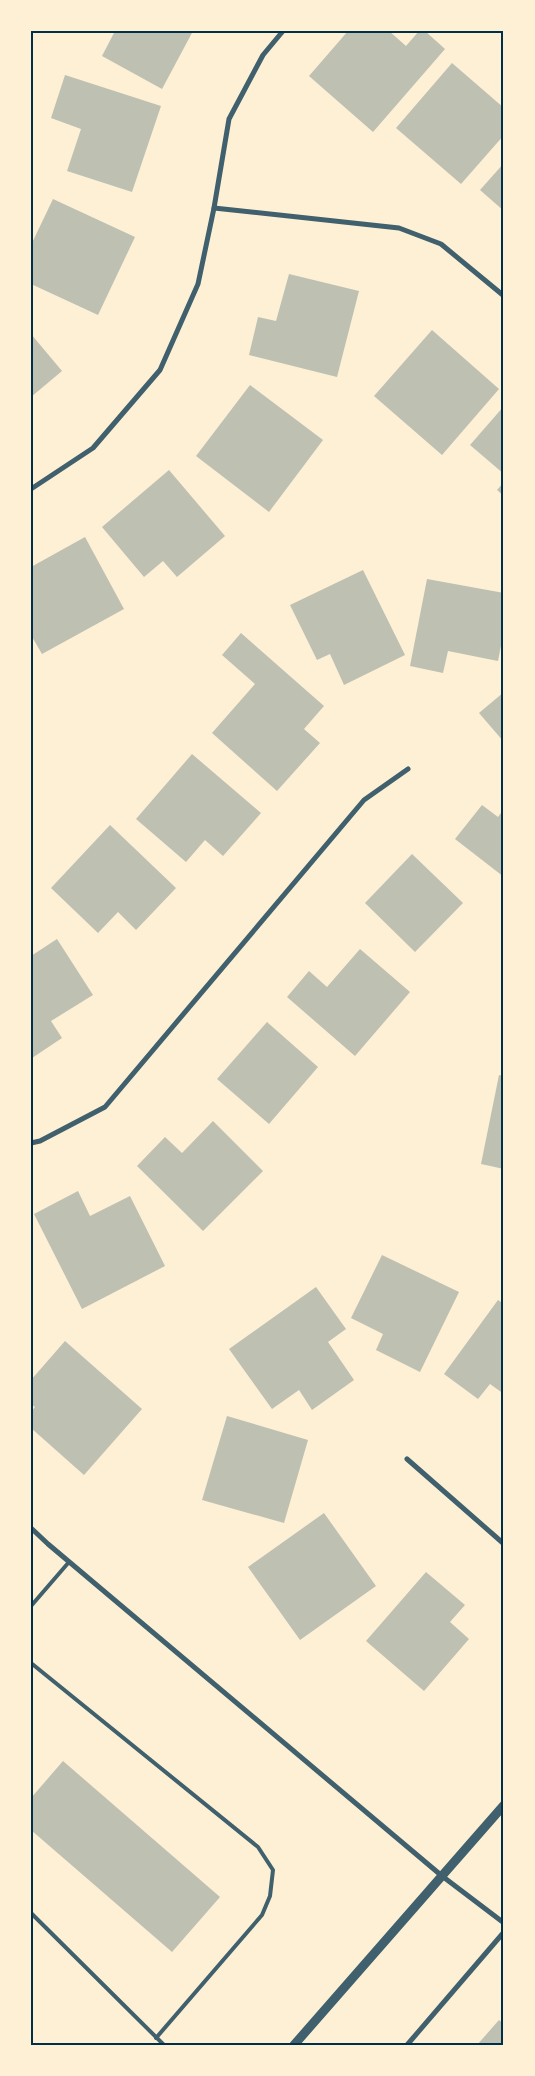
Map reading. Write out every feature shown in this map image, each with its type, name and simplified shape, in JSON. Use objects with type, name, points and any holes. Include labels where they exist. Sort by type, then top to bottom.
[{"type":"street","points":[[31,489],[93,448],[160,370],[198,284],[214,208],[229,119],[263,55],[283,31]]},
{"type":"street","points":[[214,208],[399,228],[441,244],[504,296]]},
{"type":"street","points":[[31,1143],[40,1141],[105,1107],[364,800],[408,769]]},
{"type":"street","points":[[407,1459],[504,1544]]},
{"type":"street","points":[[31,1528],[442,1876],[504,1923]]},
{"type":"street","points":[[294,2045],[504,1805]]},
{"type":"street","points":[[407,2045],[504,1932]]},
{"type":"lane","points":[[31,1606],[69,1562]]},
{"type":"lane","points":[[31,1663],[258,1847],[273,1870],[270,1896],[262,1915],[156,2038]]},
{"type":"lane","points":[[31,1913],[164,2045]]},
{"type":"building","points":[[115,31],[193,31],[162,89],[102,56]]},
{"type":"building","points":[[348,31],[389,31],[406,46],[419,31],[425,31],[445,49],[373,132],[309,76]]},
{"type":"building","points":[[452,63],[504,108],[504,135],[461,184],[396,128]]},
{"type":"building","points":[[65,75],[161,106],[132,192],[67,171],[81,129],[51,118]]},
{"type":"building","points":[[504,163],[504,211],[480,190]]},
{"type":"building","points":[[53,199],[135,237],[98,315],[31,284],[31,245]]},
{"type":"building","points":[[289,274],[359,291],[337,377],[249,355],[258,317],[276,321]]},
{"type":"building","points":[[432,330],[499,389],[442,455],[374,396]]},
{"type":"building","points":[[31,334],[62,371],[31,397]]},
{"type":"building","points":[[250,385],[323,440],[269,512],[196,456]]},
{"type":"building","points":[[504,406],[504,474],[470,445]]},
{"type":"building","points":[[169,470],[225,536],[177,577],[163,561],[144,577],[102,527]]},
{"type":"building","points":[[504,482],[504,496],[497,490]]},
{"type":"building","points":[[85,537],[124,609],[42,654],[31,635],[31,567]]},
{"type":"building","points":[[363,570],[405,655],[344,685],[330,654],[317,660],[290,605]]},
{"type":"building","points":[[427,579],[504,593],[504,630],[498,661],[448,651],[443,673],[410,666]]},
{"type":"building","points":[[241,633],[324,706],[304,729],[320,743],[277,791],[212,733],[255,684],[222,655]]},
{"type":"building","points":[[504,692],[504,742],[479,713]]},
{"type":"building","points":[[192,754],[261,813],[223,856],[205,840],[186,862],[136,819]]},
{"type":"building","points":[[482,805],[498,817],[504,809],[504,877],[455,839]]},
{"type":"building","points":[[110,825],[176,888],[136,930],[118,912],[98,933],[51,888]]},
{"type":"building","points":[[412,854],[463,903],[415,952],[365,903]]},
{"type":"building","points":[[57,939],[93,995],[51,1021],[62,1038],[32,1058],[31,956]]},
{"type":"building","points":[[360,949],[410,992],[355,1056],[287,997],[309,971],[327,987]]},
{"type":"building","points":[[267,1022],[318,1067],[269,1124],[217,1079]]},
{"type":"building","points":[[499,1075],[504,1076],[504,1169],[481,1164]]},
{"type":"building","points":[[213,1121],[263,1171],[203,1231],[137,1166],[165,1137],[182,1153]]},
{"type":"building","points":[[78,1191],[90,1216],[130,1196],[165,1266],[82,1309],[34,1214]]},
{"type":"building","points":[[382,1255],[459,1292],[420,1372],[376,1350],[383,1334],[351,1318]]},
{"type":"building","points":[[316,1287],[346,1329],[328,1342],[354,1380],[312,1410],[299,1390],[272,1409],[229,1349]]},
{"type":"building","points":[[498,1300],[504,1304],[504,1394],[490,1384],[478,1399],[444,1374]]},
{"type":"building","points":[[65,1341],[142,1409],[84,1475],[31,1428],[31,1412],[35,1407],[31,1404],[31,1380]]},
{"type":"building","points":[[227,1416],[308,1440],[284,1523],[202,1500]]},
{"type":"building","points":[[324,1513],[376,1586],[300,1640],[248,1567]]},
{"type":"building","points":[[426,1572],[465,1605],[450,1622],[469,1639],[424,1691],[366,1641]]},
{"type":"building","points":[[63,1761],[220,1897],[172,1952],[31,1830],[31,1798]]},
{"type":"building","points":[[499,2020],[504,2024],[504,2045],[477,2045]]}]
